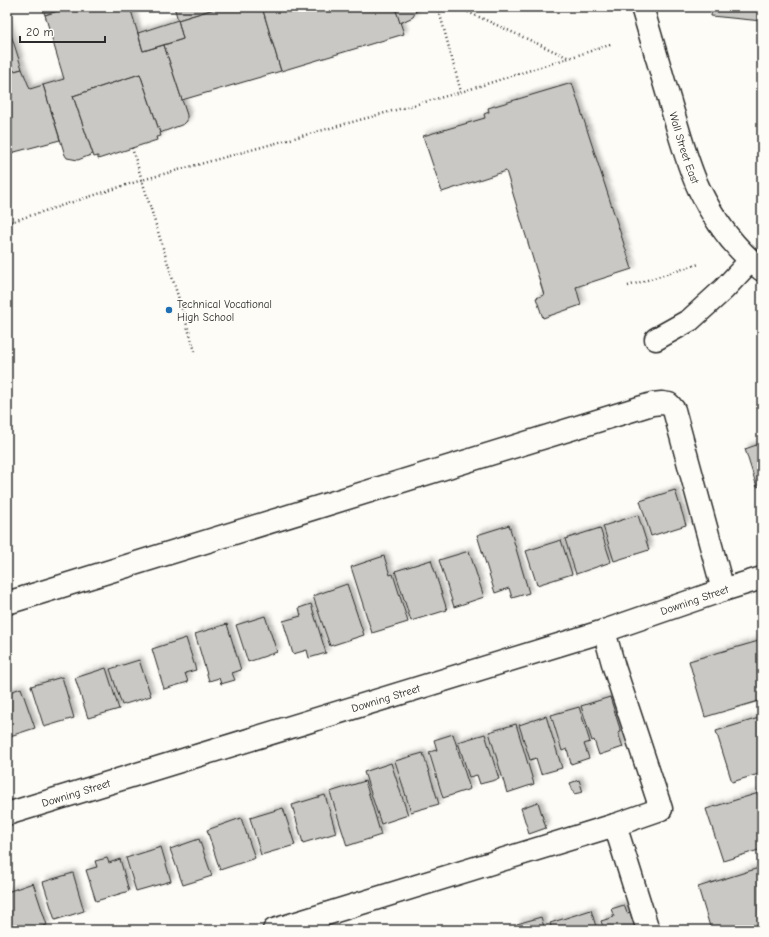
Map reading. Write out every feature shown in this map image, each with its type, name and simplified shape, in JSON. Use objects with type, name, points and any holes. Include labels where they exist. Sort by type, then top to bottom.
[{"type":"street","name":"Wall Street East","points":[[642,7],[687,156],[699,189],[715,218],[732,242],[756,265]]},
{"type":"street","points":[[656,339],[690,320],[724,289],[756,265]]},
{"type":"street","points":[[7,603],[652,404],[662,403],[669,404],[674,410],[723,590]]},
{"type":"street","name":"Downing Street","points":[[7,814],[604,631],[762,578]]},
{"type":"street","points":[[274,930],[615,825],[661,809],[614,667],[604,631]]},
{"type":"street","points":[[615,825],[648,930]]},
{"type":"path","points":[[438,7],[461,92]]},
{"type":"path","points":[[457,7],[570,59]]},
{"type":"path","points":[[7,223],[142,180],[461,92],[570,59],[613,44]]},
{"type":"path","points":[[132,148],[195,351]]},
{"type":"path","points":[[628,286],[699,264]]},
{"type":"building","points":[[42,7],[71,7],[45,15]]},
{"type":"building","points":[[71,7],[130,7],[143,51],[164,45],[187,115],[187,121],[184,124],[160,133],[140,74],[73,96],[93,154],[78,160],[67,158],[43,85],[64,79],[45,15]]},
{"type":"building","points":[[174,7],[221,7],[178,20]]},
{"type":"building","points":[[221,7],[262,7],[281,71],[182,100],[164,45],[183,39],[178,20]]},
{"type":"building","points":[[262,7],[395,7],[404,34],[281,71]]},
{"type":"building","points":[[395,7],[418,7],[413,17],[400,23]]},
{"type":"building","points":[[712,7],[762,7],[762,21],[711,16]]},
{"type":"building","points":[[178,20],[183,39],[143,51],[138,33]]},
{"type":"building","points":[[7,22],[22,69],[7,73]]},
{"type":"building","points":[[22,69],[30,89],[43,85],[60,140],[7,154],[7,73]]},
{"type":"building","points":[[140,74],[161,136],[156,137],[157,140],[98,159],[98,156],[94,157],[73,96]]},
{"type":"building","points":[[572,83],[632,269],[576,287],[581,305],[543,318],[536,298],[544,295],[506,171],[442,192],[423,136],[485,118],[484,114],[489,112],[488,108]]},
{"type":"building","points":[[762,443],[762,485],[757,487],[745,449]]},
{"type":"building","points":[[675,490],[686,525],[651,536],[640,501]]},
{"type":"building","points":[[638,515],[649,550],[614,561],[603,526]]},
{"type":"building","points":[[509,525],[529,593],[512,598],[509,588],[495,593],[477,535]]},
{"type":"building","points":[[600,528],[611,562],[576,574],[565,539]]},
{"type":"building","points":[[561,540],[572,574],[537,585],[526,551]]},
{"type":"building","points":[[469,551],[484,597],[454,607],[439,560]]},
{"type":"building","points":[[384,556],[390,575],[393,574],[408,622],[372,633],[351,567]]},
{"type":"building","points":[[431,560],[447,610],[411,621],[395,571]]},
{"type":"building","points":[[347,584],[364,635],[330,646],[313,596]]},
{"type":"building","points":[[311,604],[326,653],[309,658],[307,650],[293,654],[283,621],[301,616],[299,608]]},
{"type":"building","points":[[265,616],[277,652],[248,662],[236,625]]},
{"type":"building","points":[[227,624],[241,670],[232,673],[235,680],[221,684],[219,678],[209,681],[195,634]]},
{"type":"building","points":[[186,638],[196,670],[185,673],[188,682],[164,689],[152,649]]},
{"type":"building","points":[[762,640],[762,700],[705,717],[689,661]]},
{"type":"building","points":[[139,660],[151,696],[122,705],[110,669]]},
{"type":"building","points":[[106,668],[119,709],[88,718],[75,678]]},
{"type":"building","points":[[62,677],[74,718],[44,727],[31,686]]},
{"type":"building","points":[[21,688],[35,728],[7,737],[7,693]]},
{"type":"building","points":[[610,697],[621,732],[618,733],[623,747],[599,755],[594,740],[592,741],[581,706]]},
{"type":"building","points":[[579,707],[590,742],[584,744],[589,758],[571,764],[567,749],[562,751],[551,715]]},
{"type":"building","points":[[546,716],[562,768],[541,774],[536,758],[530,760],[519,725]]},
{"type":"building","points":[[762,717],[762,773],[732,782],[716,731]]},
{"type":"building","points":[[516,724],[534,784],[507,793],[489,732]]},
{"type":"building","points":[[453,734],[470,789],[443,798],[429,752],[437,750],[434,740]]},
{"type":"building","points":[[485,734],[499,779],[480,784],[477,775],[469,777],[458,742]]},
{"type":"building","points":[[423,753],[439,804],[411,812],[395,761]]},
{"type":"building","points":[[391,763],[408,815],[381,824],[364,772]]},
{"type":"building","points":[[579,780],[583,792],[574,794],[570,783]]},
{"type":"building","points":[[365,781],[381,835],[347,846],[330,792]]},
{"type":"building","points":[[762,792],[762,849],[723,861],[706,809]]},
{"type":"building","points":[[325,795],[336,833],[303,843],[292,805]]},
{"type":"building","points":[[538,802],[546,828],[529,834],[521,808]]},
{"type":"building","points":[[283,808],[295,845],[261,855],[250,818]]},
{"type":"building","points":[[241,818],[255,858],[220,870],[207,830]]},
{"type":"building","points":[[199,839],[212,876],[183,885],[170,849]]},
{"type":"building","points":[[161,847],[171,881],[136,891],[126,858]]},
{"type":"building","points":[[107,858],[109,863],[120,859],[129,891],[96,901],[86,870],[97,867],[95,861]]},
{"type":"building","points":[[762,867],[762,924],[744,930],[711,930],[698,887]]},
{"type":"building","points":[[73,873],[84,911],[55,920],[43,882]]},
{"type":"building","points":[[33,883],[47,925],[32,930],[7,930],[7,892]]},
{"type":"building","points":[[624,905],[627,913],[630,912],[636,930],[604,930],[601,921],[614,917],[611,909]]},
{"type":"building","points":[[591,910],[597,930],[552,930],[550,923]]},
{"type":"building","points":[[541,917],[545,930],[519,930],[517,924]]},
{"type":"place","name":"Technical Vocational High School","points":[[169,310]]}]
